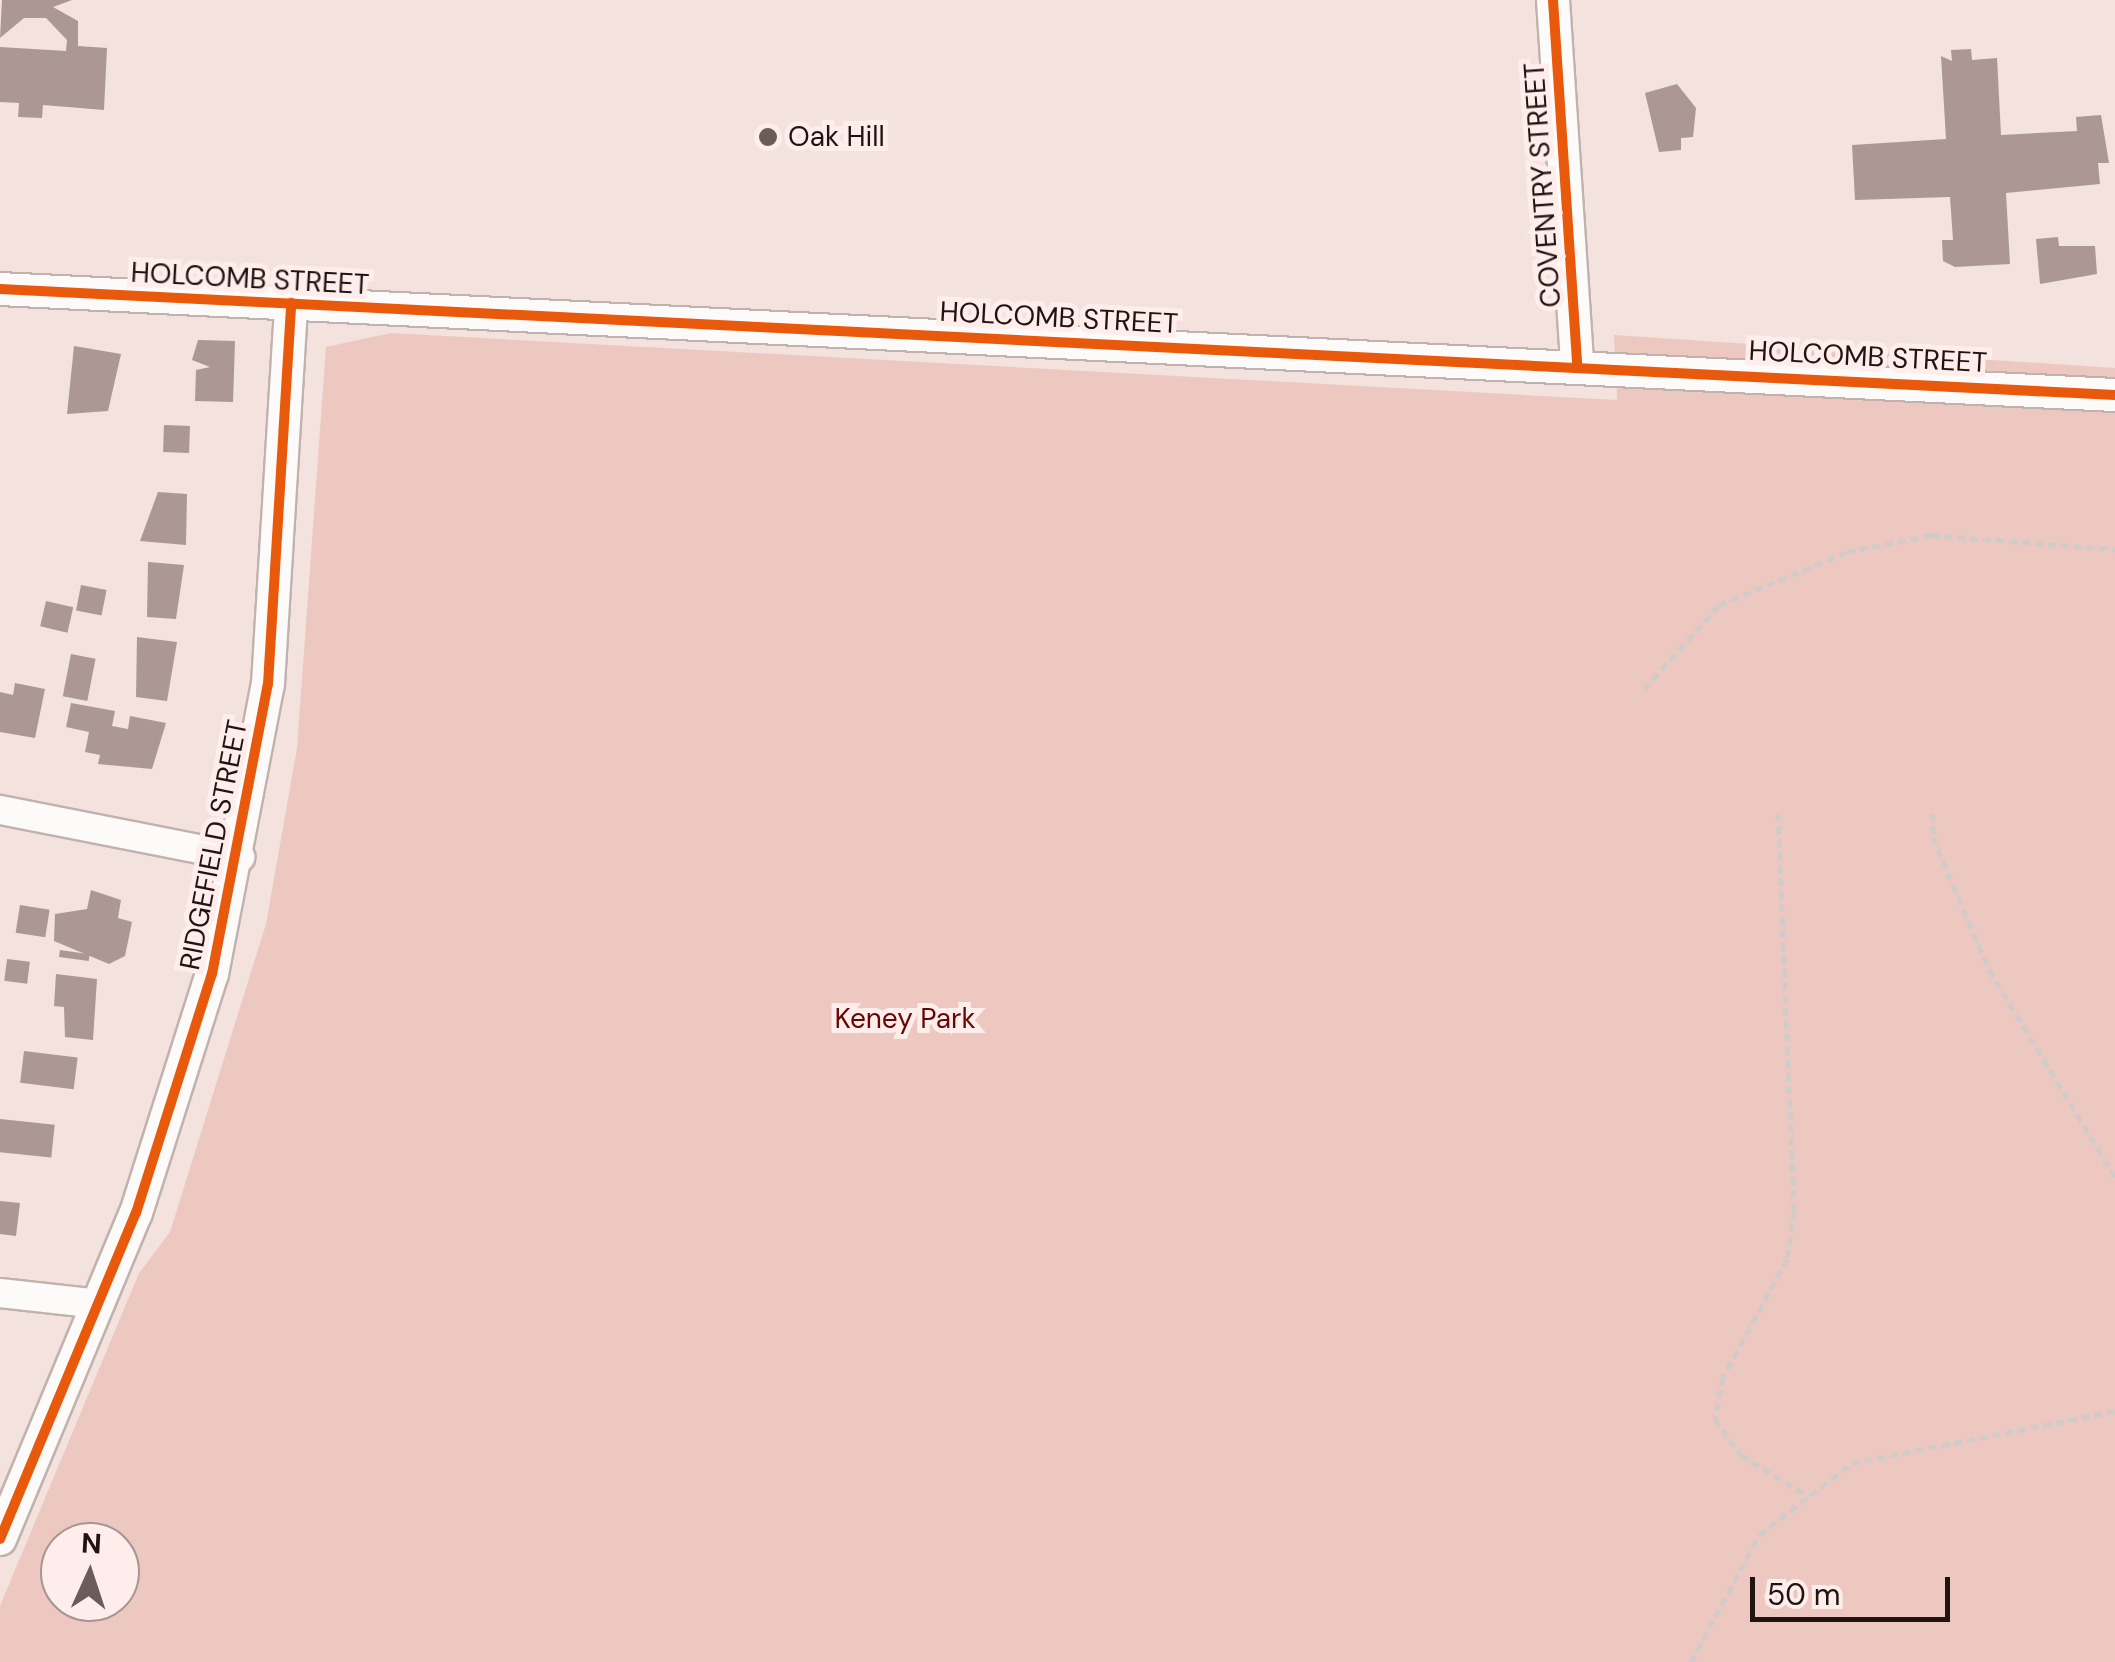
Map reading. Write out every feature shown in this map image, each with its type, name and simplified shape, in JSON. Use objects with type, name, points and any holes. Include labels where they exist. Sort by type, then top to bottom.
[{"type":"street","name":"COVENTRY STREET","points":[[1553,0],[1577,366]]},
{"type":"street","name":"HOLCOMB STREET","points":[[0,289],[2115,395]]},
{"type":"street","name":"RIDGEFIELD STREET","points":[[0,1539],[99,1304],[184,1078],[240,857],[278,590],[291,303]]},
{"type":"street","points":[[0,810],[240,857]]},
{"type":"street","points":[[0,1293],[99,1304]]},
{"type":"path","points":[[1644,689],[1719,605],[1847,552],[1931,536],[2115,550]]},
{"type":"path","points":[[1778,813],[1794,1137],[1787,1259],[1723,1377],[1715,1419],[1741,1454],[1808,1496]]},
{"type":"path","points":[[1934,813],[1933,837],[1989,970],[2115,1177]]},
{"type":"path","points":[[1691,1662],[1759,1535],[1852,1463],[2115,1411]]},
{"type":"green space","name":"Keney Park","points":[[391,333],[1617,400],[1614,335],[2115,368],[2115,1662],[0,1662],[0,1606],[139,1273],[170,1232],[266,924],[297,748],[326,347]]},
{"type":"building","points":[[2,0],[72,0],[53,7],[78,21],[78,46],[107,48],[104,110],[43,105],[42,118],[18,117],[19,103],[0,102],[0,47],[66,51],[67,40],[46,18],[24,18],[0,38]]},
{"type":"building","points":[[1971,49],[1972,60],[1997,58],[2001,135],[2077,131],[2076,117],[2101,115],[2109,163],[2098,163],[2100,184],[2006,193],[2010,264],[1955,267],[1943,261],[1942,240],[1953,240],[1950,197],[1855,200],[1852,145],[1946,139],[1941,56],[1952,61],[1951,50]]},
{"type":"building","points":[[1677,84],[1696,108],[1693,137],[1681,138],[1681,150],[1659,152],[1645,93]]},
{"type":"building","points":[[2058,237],[2059,246],[2095,246],[2097,274],[2040,284],[2036,239]]},
{"type":"building","points":[[198,340],[235,341],[233,402],[195,401],[196,370],[210,367],[192,360]]},
{"type":"building","points":[[74,346],[121,354],[108,411],[67,414]]},
{"type":"building","points":[[164,425],[190,426],[189,453],[163,452]]},
{"type":"building","points":[[158,492],[187,494],[186,545],[140,541]]},
{"type":"building","points":[[148,562],[184,565],[176,619],[147,617]]},
{"type":"building","points":[[81,585],[107,590],[102,615],[76,611]]},
{"type":"building","points":[[46,601],[73,607],[67,633],[40,626]]},
{"type":"building","points":[[137,637],[177,642],[167,701],[136,697]]},
{"type":"building","points":[[71,654],[96,659],[87,701],[63,696]]},
{"type":"building","points":[[15,683],[45,689],[35,738],[0,732],[0,692],[13,695]]},
{"type":"building","points":[[71,703],[115,711],[112,726],[128,729],[130,716],[166,723],[152,769],[98,764],[100,755],[85,752],[89,732],[66,727]]},
{"type":"building","points":[[91,890],[121,900],[118,918],[132,922],[125,956],[109,964],[54,941],[55,914],[87,909]]},
{"type":"building","points":[[20,905],[50,910],[45,937],[16,933]]},
{"type":"building","points":[[60,950],[90,954],[89,961],[59,957]]},
{"type":"building","points":[[7,959],[30,962],[27,984],[4,981]]},
{"type":"building","points":[[56,974],[97,979],[93,1040],[65,1037],[64,1007],[54,1006]]},
{"type":"building","points":[[24,1051],[78,1058],[74,1089],[20,1083]]},
{"type":"building","points":[[0,1119],[55,1125],[51,1158],[0,1152]]},
{"type":"building","points":[[0,1201],[20,1203],[16,1236],[0,1234]]},
{"type":"cycle path","points":[[1553,0],[1577,366]]},
{"type":"cycle path","points":[[0,289],[2115,395]]},
{"type":"cycle path","points":[[0,1539],[136,1213],[212,974],[268,684],[291,303]]},
{"type":"place","name":"Oak Hill","points":[[768,137]]}]
